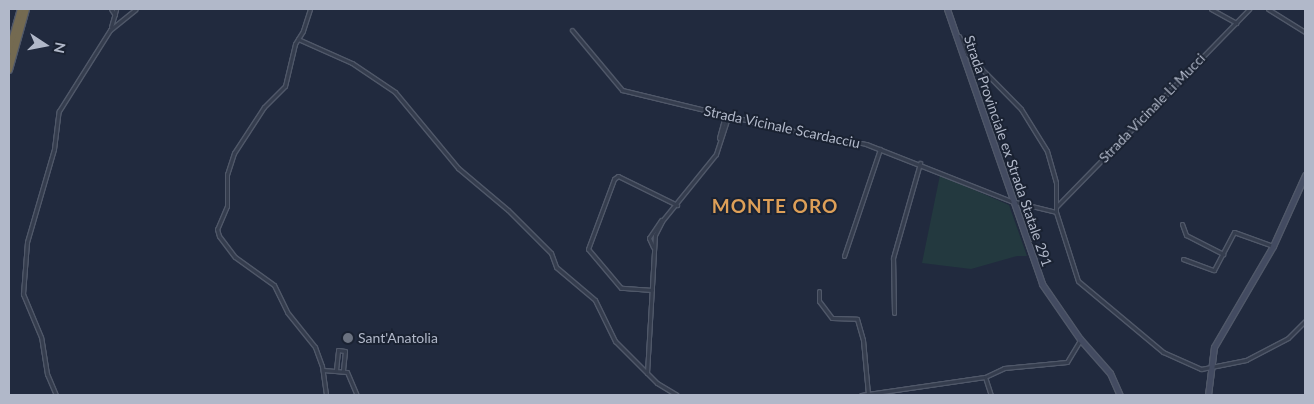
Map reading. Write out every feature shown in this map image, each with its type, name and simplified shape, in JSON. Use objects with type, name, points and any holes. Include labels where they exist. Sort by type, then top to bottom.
[{"type":"highway","points":[[9,51],[21,9]]},
{"type":"highway","points":[[9,67],[26,9]]},
{"type":"street","points":[[110,9],[115,15]]},
{"type":"street","points":[[56,395],[46,374],[40,337],[23,294],[26,250],[54,149],[59,111],[110,30],[116,9]]},
{"type":"street","points":[[110,30],[136,9]]},
{"type":"street","points":[[310,9],[298,39],[285,86],[264,107],[234,153],[227,174],[226,206],[217,229],[219,236],[235,257],[274,285],[286,312],[315,347],[323,370],[326,395]]},
{"type":"street","name":"Strada Provinciale ex Strada Statale 291","points":[[946,9],[1042,284],[1080,339],[1110,373],[1120,395]]},
{"type":"street","points":[[1210,9],[1236,23]]},
{"type":"street","name":"Strada Vicinale Li Mucci","points":[[1056,210],[1249,9]]},
{"type":"street","points":[[1268,9],[1305,32]]},
{"type":"street","points":[[952,24],[967,54],[1021,109],[1047,151],[1056,183],[1056,210],[1078,281],[1163,352],[1188,366],[1201,369],[1246,360],[1288,338],[1305,321]]},
{"type":"street","name":"Strada Vicinale Scardacciu","points":[[572,30],[622,90],[727,117],[880,149],[1012,201],[1056,210]]},
{"type":"street","points":[[298,39],[352,63],[395,92],[458,168],[508,210],[551,253],[556,266],[595,300],[615,341],[647,373],[677,395]]},
{"type":"street","points":[[647,373],[653,247],[662,221],[716,154],[727,117]]},
{"type":"street","points":[[844,256],[880,149]]},
{"type":"street","points":[[894,313],[893,258],[920,164]]},
{"type":"street","points":[[1208,395],[1214,346],[1273,246],[1305,175]]},
{"type":"street","points":[[652,290],[621,288],[588,249],[614,179],[618,176],[676,205]]},
{"type":"street","points":[[1182,224],[1186,235],[1224,254]]},
{"type":"street","points":[[1183,259],[1213,270],[1224,254],[1234,232],[1273,246]]},
{"type":"street","points":[[819,292],[818,301],[832,318],[857,319],[863,340],[868,394]]},
{"type":"street","points":[[861,395],[985,377],[1004,368],[1067,362],[1080,339]]},
{"type":"street","points":[[336,370],[338,350],[345,351],[343,371]]},
{"type":"street","points":[[323,370],[343,371],[353,383],[356,395]]},
{"type":"street","points":[[985,377],[991,395]]},
{"type":"green space","points":[[940,175],[1009,205],[1027,256],[1017,256],[971,269],[922,263]]},
{"type":"place","name":"Sant'Anatolia","points":[[348,338]]},
{"type":"district","name":"MONTE ORO","points":[[775,206]]}]
